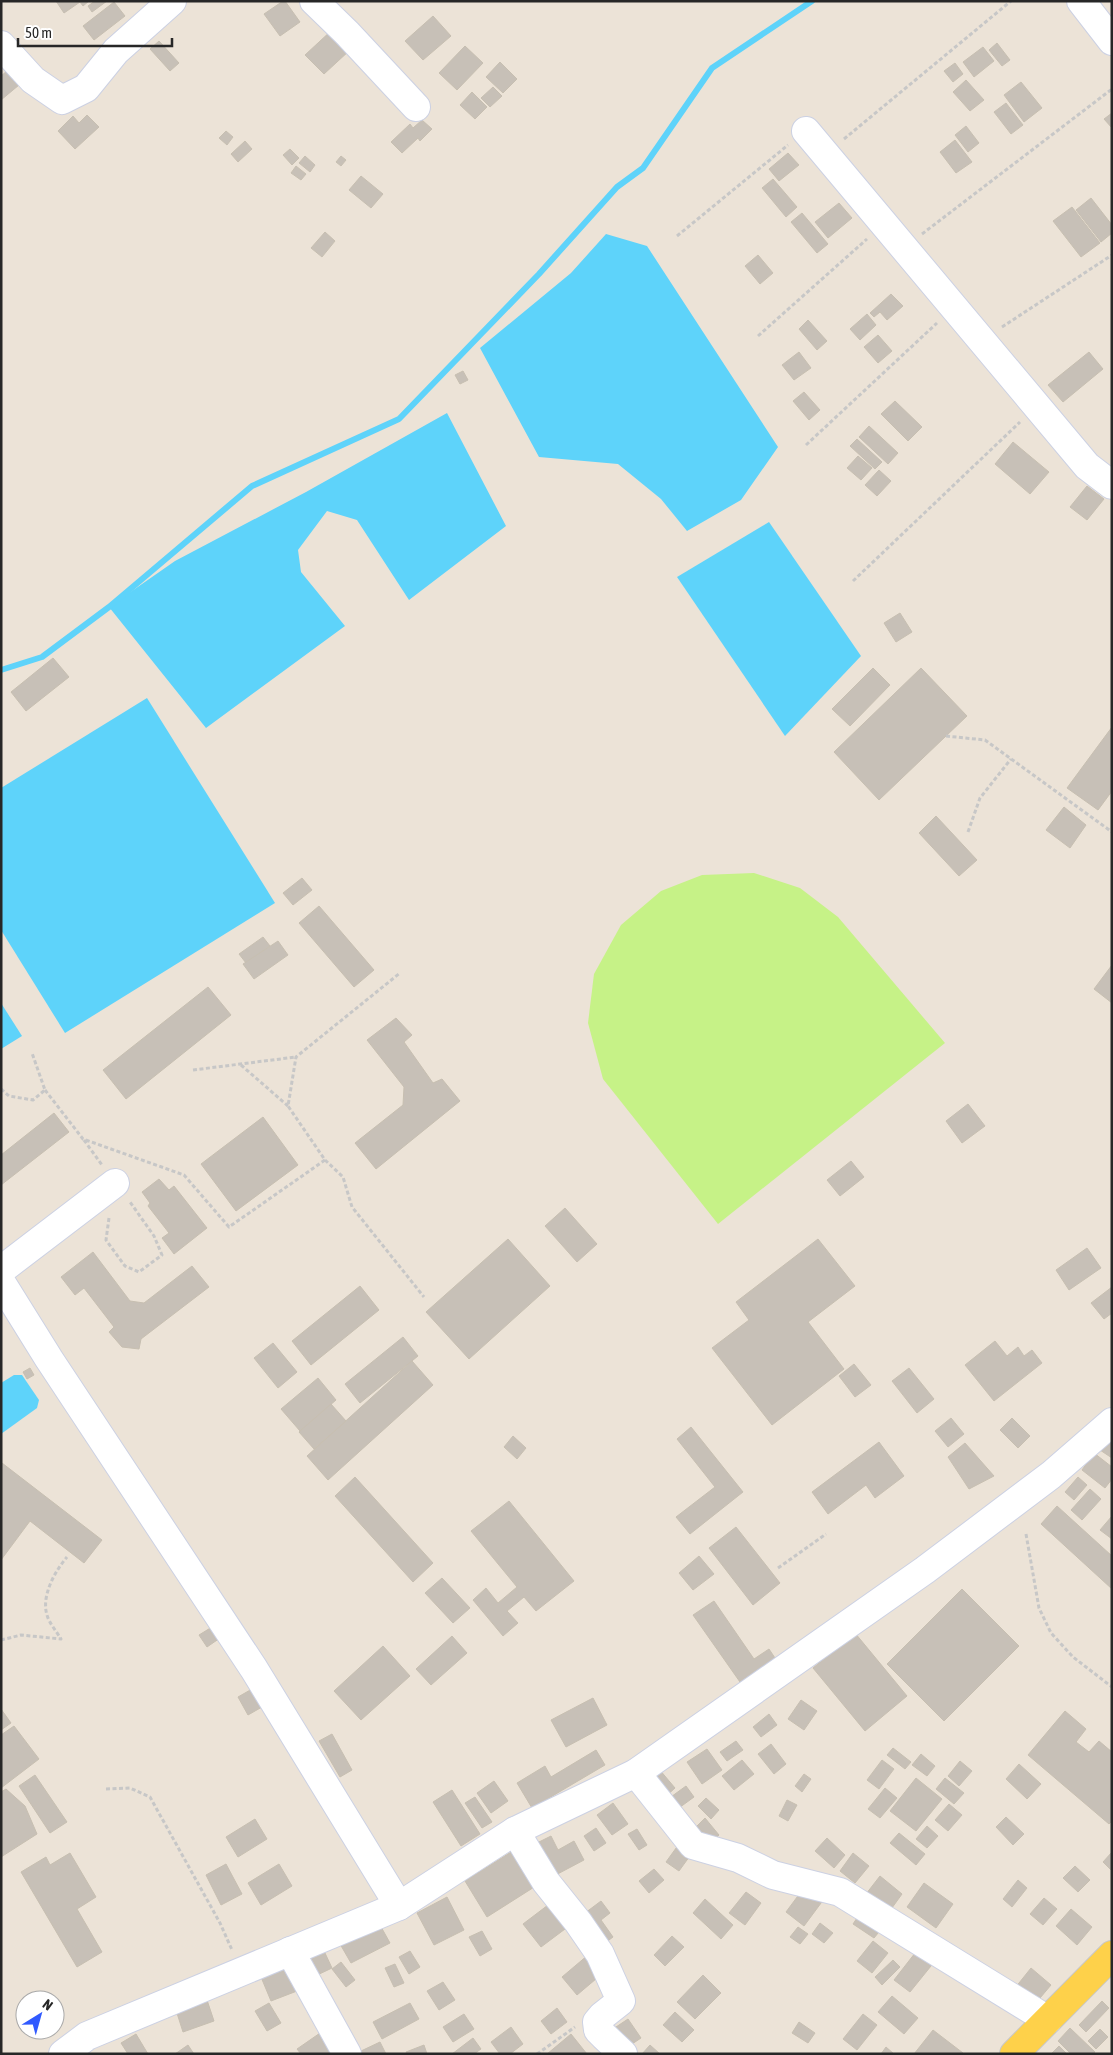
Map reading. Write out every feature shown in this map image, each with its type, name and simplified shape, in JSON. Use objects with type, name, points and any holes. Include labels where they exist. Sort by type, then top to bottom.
[{"type":"main road","points":[[1014,2054],[1112,1956]]},
{"type":"street","points":[[1,45],[33,80],[62,100],[86,88],[116,51],[172,1]]},
{"type":"street","points":[[314,1],[347,33],[416,107]]},
{"type":"street","points":[[1081,1],[1112,41]]},
{"type":"street","points":[[806,131],[1088,466],[1112,485]]},
{"type":"street","points":[[1,1270],[115,1183]]},
{"type":"street","points":[[1,1282],[49,1359],[254,1669],[399,1906]]},
{"type":"street","points":[[63,2054],[87,2036],[399,1906],[515,1832],[636,1773],[925,1570],[1051,1475],[1112,1422]]},
{"type":"street","points":[[636,1773],[693,1845],[738,1858],[772,1875],[840,1892],[1048,2020]]},
{"type":"street","points":[[515,1832],[546,1882],[578,1922],[600,1954],[621,2001],[597,2022],[598,2030],[624,2054]]},
{"type":"street","points":[[290,1951],[347,2054]]},
{"type":"path","points":[[826,154],[1011,1]]},
{"type":"path","points":[[904,248],[1112,89]]},
{"type":"path","points":[[677,236],[806,131]]},
{"type":"path","points":[[758,336],[884,224]]},
{"type":"path","points":[[982,340],[1112,255]]},
{"type":"path","points":[[806,445],[954,307]]},
{"type":"path","points":[[853,581],[1037,406]]},
{"type":"path","points":[[946,736],[985,740],[1112,832]]},
{"type":"path","points":[[968,832],[980,798],[1011,759]]},
{"type":"path","points":[[193,1070],[296,1057],[400,973]]},
{"type":"path","points":[[32,1053],[45,1090],[83,1139],[154,1236],[162,1255],[139,1272],[125,1266],[106,1240],[115,1183]]},
{"type":"path","points":[[288,1106],[296,1057]]},
{"type":"path","points":[[240,1064],[288,1106],[325,1160],[343,1177],[352,1207],[424,1297]]},
{"type":"path","points":[[1,1089],[9,1096],[33,1100],[45,1090]]},
{"type":"path","points":[[83,1139],[184,1175],[229,1227],[325,1160]]},
{"type":"path","points":[[778,1568],[826,1534]]},
{"type":"path","points":[[1026,1534],[1039,1608],[1051,1632],[1073,1657],[1112,1687]]},
{"type":"path","points":[[1,1640],[21,1636],[61,1639],[47,1615],[47,1596],[58,1568],[67,1557]]},
{"type":"path","points":[[106,1788],[130,1788],[150,1797],[220,1923],[241,1971]]},
{"type":"path","points":[[537,2054],[576,2026],[583,2033]]},
{"type":"green space","points":[[754,873],[800,888],[838,917],[945,1043],[718,1224],[603,1079],[588,1023],[594,974],[621,925],[661,891],[702,875]]},
{"type":"water","points":[[606,234],[647,246],[778,447],[741,500],[687,531],[661,499],[618,464],[539,457],[480,348],[571,273]]},
{"type":"water","points":[[447,413],[506,526],[409,600],[357,520],[327,511],[298,550],[301,572],[345,626],[206,728],[109,607],[175,561],[306,492]]},
{"type":"water","points":[[769,522],[861,656],[785,736],[677,577]]},
{"type":"water","points":[[147,698],[275,903],[65,1033],[1,930],[1,788]]},
{"type":"water","points":[[1,1003],[22,1036],[1,1049]]},
{"type":"water","points":[[14,1375],[22,1375],[39,1400],[37,1408],[1,1434],[1,1383]]},
{"type":"building","points":[[56,1],[89,1],[83,6],[80,2],[64,13]]},
{"type":"building","points":[[95,1],[107,1],[92,12],[88,6]]},
{"type":"building","points":[[285,1],[300,22],[280,36],[264,14]]},
{"type":"building","points":[[114,2],[125,16],[94,40],[83,26]]},
{"type":"building","points":[[433,16],[451,36],[423,60],[405,41]]},
{"type":"building","points":[[332,30],[350,50],[324,74],[305,55]]},
{"type":"building","points":[[159,41],[179,63],[170,71],[150,49]]},
{"type":"building","points":[[997,43],[1010,60],[1002,66],[989,50]]},
{"type":"building","points":[[465,46],[483,63],[457,90],[439,73]]},
{"type":"building","points":[[983,47],[994,61],[974,77],[963,62]]},
{"type":"building","points":[[500,62],[517,79],[503,93],[486,77]]},
{"type":"building","points":[[955,63],[963,74],[953,82],[944,71]]},
{"type":"building","points":[[7,71],[19,85],[1,100],[1,76]]},
{"type":"building","points":[[966,80],[984,100],[970,111],[953,92]]},
{"type":"building","points":[[1021,82],[1042,108],[1024,122],[1004,95]]},
{"type":"building","points":[[493,87],[502,96],[490,107],[481,98]]},
{"type":"building","points":[[472,92],[487,107],[475,119],[460,105]]},
{"type":"building","points":[[1006,103],[1023,125],[1011,134],[994,112]]},
{"type":"building","points":[[1112,113],[1112,128],[1104,119]]},
{"type":"building","points":[[87,115],[99,127],[75,149],[58,131],[73,116],[79,123]]},
{"type":"building","points":[[422,120],[432,129],[420,141],[418,138],[402,153],[391,142],[410,124],[413,128]]},
{"type":"building","points":[[966,126],[979,143],[968,152],[955,135]]},
{"type":"building","points":[[226,131],[233,137],[227,145],[219,138]]},
{"type":"building","points":[[955,140],[972,162],[956,173],[940,152]]},
{"type":"building","points":[[245,141],[252,149],[238,162],[231,154]]},
{"type":"building","points":[[290,149],[299,158],[292,165],[283,155]]},
{"type":"building","points":[[788,153],[799,165],[779,181],[769,169]]},
{"type":"building","points":[[305,156],[315,165],[310,172],[299,163]]},
{"type":"building","points":[[341,156],[346,160],[341,166],[336,162]]},
{"type":"building","points":[[296,166],[306,174],[301,180],[291,173]]},
{"type":"building","points":[[361,176],[383,194],[371,208],[349,190]]},
{"type":"building","points":[[773,179],[797,207],[786,217],[762,188]]},
{"type":"building","points":[[1091,198],[1112,225],[1112,233],[1101,242],[1076,210]]},
{"type":"building","points":[[839,203],[852,218],[828,238],[815,222]]},
{"type":"building","points":[[1072,207],[1100,243],[1081,257],[1053,221]]},
{"type":"building","points":[[802,213],[828,244],[817,253],[791,222]]},
{"type":"building","points":[[325,232],[335,241],[322,257],[311,248]]},
{"type":"building","points":[[758,255],[773,273],[760,284],[745,266]]},
{"type":"building","points":[[891,294],[903,306],[887,320],[880,312],[874,317],[870,313]]},
{"type":"building","points":[[867,314],[876,325],[860,340],[850,329]]},
{"type":"building","points":[[808,320],[827,341],[817,350],[799,329]]},
{"type":"building","points":[[878,335],[892,351],[878,363],[864,347]]},
{"type":"building","points":[[799,352],[811,368],[794,380],[782,365]]},
{"type":"building","points":[[1089,352],[1103,369],[1063,402],[1048,385]]},
{"type":"building","points":[[463,371],[468,380],[460,384],[455,375]]},
{"type":"building","points":[[804,392],[820,410],[809,420],[793,401]]},
{"type":"building","points":[[895,401],[922,427],[908,441],[881,414]]},
{"type":"building","points":[[869,426],[898,453],[888,464],[859,437]]},
{"type":"building","points":[[857,439],[882,462],[875,469],[850,446]]},
{"type":"building","points":[[1013,442],[1049,472],[1030,494],[995,464]]},
{"type":"building","points":[[858,456],[872,468],[861,480],[847,468]]},
{"type":"building","points":[[879,470],[891,481],[877,496],[865,485]]},
{"type":"building","points":[[1087,486],[1104,499],[1087,520],[1070,507]]},
{"type":"building","points":[[900,613],[912,632],[896,642],[884,623]]},
{"type":"building","points":[[53,658],[69,677],[26,711],[11,692]]},
{"type":"building","points":[[873,668],[890,685],[850,726],[832,709]]},
{"type":"building","points":[[921,668],[967,716],[879,800],[834,752]]},
{"type":"building","points":[[1112,727],[1112,791],[1098,810],[1067,788]]},
{"type":"building","points":[[1064,807],[1086,825],[1070,848],[1046,830]]},
{"type":"building","points":[[936,816],[977,860],[959,876],[919,833]]},
{"type":"building","points":[[302,878],[312,890],[293,905],[283,893]]},
{"type":"building","points":[[319,906],[374,970],[354,987],[299,923]]},
{"type":"building","points":[[263,937],[270,946],[246,963],[239,954]]},
{"type":"building","points":[[278,941],[288,955],[254,979],[243,964]]},
{"type":"building","points":[[1112,965],[1112,1003],[1094,989]]},
{"type":"building","points":[[208,987],[231,1015],[126,1099],[103,1070]]},
{"type":"building","points":[[396,1018],[412,1035],[404,1042],[433,1083],[442,1079],[460,1101],[376,1169],[355,1143],[403,1105],[404,1087],[367,1040]]},
{"type":"building","points":[[968,1104],[985,1126],[962,1143],[946,1121]]},
{"type":"building","points":[[54,1113],[69,1132],[1,1185],[1,1155]]},
{"type":"building","points":[[263,1117],[298,1165],[236,1211],[201,1164]]},
{"type":"building","points":[[851,1161],[864,1177],[840,1196],[827,1180]]},
{"type":"building","points":[[159,1179],[169,1190],[174,1186],[207,1228],[174,1254],[162,1238],[169,1233],[148,1206],[150,1203],[142,1192]]},
{"type":"building","points":[[565,1208],[597,1244],[577,1262],[545,1226]]},
{"type":"building","points":[[508,1239],[550,1286],[469,1359],[426,1312]]},
{"type":"building","points":[[818,1239],[855,1286],[808,1322],[844,1369],[772,1425],[712,1348],[749,1320],[736,1302]]},
{"type":"building","points":[[1087,1248],[1101,1268],[1069,1290],[1056,1270]]},
{"type":"building","points":[[93,1252],[130,1301],[144,1303],[192,1266],[209,1287],[141,1339],[139,1349],[122,1347],[109,1332],[114,1327],[84,1288],[75,1295],[61,1277]]},
{"type":"building","points":[[360,1286],[379,1310],[311,1365],[292,1341]]},
{"type":"building","points":[[1112,1287],[1112,1313],[1104,1319],[1091,1303]]},
{"type":"building","points":[[403,1337],[418,1356],[360,1403],[345,1384]]},
{"type":"building","points":[[995,1341],[1007,1356],[1018,1347],[1024,1356],[1032,1350],[1042,1363],[994,1401],[965,1365]]},
{"type":"building","points":[[273,1343],[297,1372],[278,1388],[254,1358]]},
{"type":"building","points":[[412,1361],[433,1385],[328,1480],[307,1456]]},
{"type":"building","points":[[854,1364],[871,1385],[855,1397],[839,1376]]},
{"type":"building","points":[[30,1368],[34,1375],[27,1379],[23,1372]]},
{"type":"building","points":[[909,1368],[934,1399],[917,1413],[892,1381]]},
{"type":"building","points":[[318,1378],[336,1400],[300,1431],[281,1409]]},
{"type":"building","points":[[331,1404],[346,1421],[314,1449],[299,1432]]},
{"type":"building","points":[[951,1418],[964,1434],[948,1447],[935,1431]]},
{"type":"building","points":[[1012,1418],[1030,1436],[1018,1448],[1000,1430]]},
{"type":"building","points":[[691,1427],[743,1492],[690,1534],[676,1517],[715,1487],[677,1439]]},
{"type":"building","points":[[1112,1435],[1112,1458],[1100,1450]]},
{"type":"building","points":[[513,1436],[526,1448],[517,1459],[504,1447]]},
{"type":"building","points":[[879,1442],[904,1476],[875,1498],[866,1485],[828,1514],[812,1492]]},
{"type":"building","points":[[965,1443],[994,1476],[969,1489],[948,1457]]},
{"type":"building","points":[[1094,1453],[1112,1467],[1112,1479],[1105,1488],[1082,1470]]},
{"type":"building","points":[[2,1463],[102,1540],[84,1563],[30,1521],[1,1560]]},
{"type":"building","points":[[355,1477],[433,1563],[413,1582],[335,1496]]},
{"type":"building","points":[[1078,1477],[1087,1485],[1074,1500],[1065,1492]]},
{"type":"building","points":[[1090,1489],[1101,1499],[1082,1520],[1071,1510]]},
{"type":"building","points":[[509,1501],[574,1581],[536,1611],[524,1597],[507,1611],[518,1623],[503,1636],[473,1600],[486,1588],[498,1603],[517,1587],[471,1531]]},
{"type":"building","points":[[1057,1506],[1112,1556],[1112,1589],[1041,1524]]},
{"type":"building","points":[[1112,1516],[1112,1539],[1100,1530]]},
{"type":"building","points":[[736,1527],[780,1583],[753,1605],[709,1548]]},
{"type":"building","points":[[699,1556],[714,1574],[693,1590],[679,1573]]},
{"type":"building","points":[[442,1578],[470,1608],[453,1623],[425,1593]]},
{"type":"building","points":[[962,1589],[1019,1646],[944,1721],[887,1664]]},
{"type":"building","points":[[714,1601],[754,1659],[769,1649],[775,1658],[740,1682],[693,1615]]},
{"type":"building","points":[[212,1627],[220,1638],[207,1647],[199,1635]]},
{"type":"building","points":[[855,1633],[907,1696],[865,1731],[813,1668]]},
{"type":"building","points":[[452,1636],[467,1653],[431,1685],[416,1669]]},
{"type":"building","points":[[383,1646],[410,1676],[361,1720],[334,1691]]},
{"type":"building","points":[[252,1689],[262,1707],[248,1715],[238,1697]]},
{"type":"building","points":[[593,1698],[607,1725],[566,1747],[551,1720]]},
{"type":"building","points":[[801,1700],[817,1711],[804,1730],[788,1719]]},
{"type":"building","points":[[1,1709],[11,1723],[1,1730]]},
{"type":"building","points":[[1065,1711],[1086,1729],[1076,1742],[1089,1752],[1099,1741],[1112,1752],[1112,1821],[1109,1824],[1028,1755]]},
{"type":"building","points":[[769,1714],[777,1725],[761,1737],[753,1727]]},
{"type":"building","points":[[14,1726],[39,1759],[1,1788],[1,1735]]},
{"type":"building","points":[[332,1734],[352,1770],[340,1777],[319,1741]]},
{"type":"building","points":[[736,1741],[743,1750],[727,1761],[720,1752]]},
{"type":"building","points":[[771,1744],[786,1764],[774,1774],[758,1754]]},
{"type":"building","points":[[893,1748],[911,1762],[905,1769],[887,1755]]},
{"type":"building","points":[[707,1749],[722,1770],[702,1784],[687,1762]]},
{"type":"building","points":[[596,1750],[605,1765],[532,1808],[517,1783],[545,1766],[551,1777]]},
{"type":"building","points":[[921,1754],[935,1766],[927,1776],[912,1765]]},
{"type":"building","points":[[742,1760],[754,1774],[734,1790],[722,1776]]},
{"type":"building","points":[[882,1760],[894,1769],[879,1789],[867,1780]]},
{"type":"building","points":[[960,1761],[972,1771],[959,1786],[948,1776]]},
{"type":"building","points":[[1019,1764],[1041,1784],[1027,1799],[1006,1779]]},
{"type":"building","points":[[659,1769],[675,1788],[664,1798],[648,1778]]},
{"type":"building","points":[[804,1774],[811,1779],[802,1792],[795,1786]]},
{"type":"building","points":[[35,1775],[67,1822],[50,1833],[19,1786]]},
{"type":"building","points":[[916,1778],[942,1799],[916,1831],[890,1811]]},
{"type":"building","points":[[945,1778],[964,1793],[954,1804],[936,1789]]},
{"type":"building","points":[[494,1781],[508,1801],[491,1813],[477,1793]]},
{"type":"building","points":[[686,1786],[694,1797],[672,1813],[664,1802]]},
{"type":"building","points":[[885,1788],[897,1798],[880,1818],[868,1809]]},
{"type":"building","points":[[6,1789],[25,1806],[37,1834],[1,1857],[1,1792]]},
{"type":"building","points":[[452,1790],[480,1834],[461,1846],[433,1802]]},
{"type":"building","points":[[475,1797],[492,1822],[482,1828],[465,1803]]},
{"type":"building","points":[[706,1798],[719,1810],[711,1819],[698,1806]]},
{"type":"building","points":[[787,1800],[797,1805],[788,1821],[779,1816]]},
{"type":"building","points":[[613,1803],[628,1824],[612,1835],[597,1815]]},
{"type":"building","points":[[949,1804],[962,1815],[948,1831],[935,1820]]},
{"type":"building","points":[[1006,1817],[1024,1834],[1013,1845],[996,1827]]},
{"type":"building","points":[[705,1818],[719,1835],[709,1844],[695,1828]]},
{"type":"building","points":[[255,1819],[267,1839],[238,1857],[226,1837]]},
{"type":"building","points":[[927,1826],[938,1836],[927,1848],[916,1839]]},
{"type":"building","points":[[596,1828],[606,1843],[594,1851],[584,1836]]},
{"type":"building","points":[[637,1829],[647,1845],[639,1850],[628,1834]]},
{"type":"building","points":[[899,1833],[925,1854],[916,1865],[890,1843]]},
{"type":"building","points":[[551,1836],[558,1850],[574,1841],[584,1860],[550,1878],[533,1845]]},
{"type":"building","points":[[827,1838],[845,1855],[834,1868],[815,1851]]},
{"type":"building","points":[[679,1844],[692,1853],[679,1871],[666,1862]]},
{"type":"building","points":[[516,1849],[539,1884],[487,1917],[465,1881]]},
{"type":"building","points":[[1112,1852],[1112,1871],[1103,1862]]},
{"type":"building","points":[[70,1853],[96,1897],[77,1909],[102,1952],[77,1967],[21,1872],[46,1857],[50,1865]]},
{"type":"building","points":[[853,1853],[869,1866],[855,1883],[840,1871]]},
{"type":"building","points":[[226,1864],[242,1894],[221,1905],[206,1875]]},
{"type":"building","points":[[279,1864],[292,1886],[261,1905],[248,1883]]},
{"type":"building","points":[[1075,1866],[1090,1880],[1078,1892],[1063,1878]]},
{"type":"building","points":[[654,1869],[664,1880],[649,1893],[639,1881]]},
{"type":"building","points":[[880,1876],[902,1894],[889,1912],[866,1894]]},
{"type":"building","points":[[1018,1880],[1027,1888],[1012,1907],[1003,1899]]},
{"type":"building","points":[[924,1883],[953,1904],[936,1928],[907,1907]]},
{"type":"building","points":[[806,1885],[824,1899],[804,1926],[786,1912]]},
{"type":"building","points":[[746,1892],[761,1903],[745,1925],[729,1913]]},
{"type":"building","points":[[447,1897],[464,1930],[434,1945],[417,1913]]},
{"type":"building","points":[[1044,1898],[1057,1909],[1043,1925],[1030,1914]]},
{"type":"building","points":[[705,1899],[733,1925],[721,1939],[693,1913]]},
{"type":"building","points":[[601,1901],[610,1913],[601,1920],[613,1937],[601,1946],[581,1916]]},
{"type":"building","points":[[552,1902],[569,1926],[541,1947],[523,1924]]},
{"type":"building","points":[[1071,1909],[1092,1927],[1077,1945],[1056,1926]]},
{"type":"building","points":[[861,1912],[883,1927],[874,1938],[853,1924]]},
{"type":"building","points":[[375,1916],[390,1943],[351,1963],[336,1937]]},
{"type":"building","points":[[820,1923],[833,1933],[824,1943],[812,1934]]},
{"type":"building","points":[[798,1927],[808,1934],[800,1944],[790,1937]]},
{"type":"building","points":[[482,1931],[492,1949],[480,1956],[469,1937]]},
{"type":"building","points":[[672,1936],[684,1947],[665,1966],[654,1955]]},
{"type":"building","points":[[873,1941],[888,1953],[872,1973],[857,1961]]},
{"type":"building","points":[[919,1948],[935,1961],[910,1992],[894,1980]]},
{"type":"building","points":[[324,1951],[332,1968],[313,1977],[305,1960]]},
{"type":"building","points":[[410,1951],[420,1967],[409,1974],[399,1957]]},
{"type":"building","points":[[588,1955],[603,1973],[577,1995],[562,1977]]},
{"type":"building","points":[[893,1960],[900,1967],[882,1985],[875,1977]]},
{"type":"building","points":[[341,1962],[355,1980],[346,1987],[332,1969]]},
{"type":"building","points":[[395,1964],[404,1983],[394,1987],[385,1968]]},
{"type":"building","points":[[287,1966],[297,1991],[271,2001],[261,1977]]},
{"type":"building","points":[[1031,1968],[1051,1985],[1035,2004],[1015,1988]]},
{"type":"building","points":[[703,1975],[721,1993],[695,2019],[677,2002]]},
{"type":"building","points":[[443,1982],[455,2000],[439,2010],[427,1991]]},
{"type":"building","points":[[892,1996],[918,2018],[904,2034],[878,2012]]},
{"type":"building","points":[[207,2000],[214,2021],[183,2032],[176,2010]]},
{"type":"building","points":[[1102,2001],[1109,2008],[1086,2032],[1079,2025]]},
{"type":"building","points":[[269,2003],[281,2023],[267,2031],[255,2011]]},
{"type":"building","points":[[410,2003],[419,2019],[382,2039],[373,2022]]},
{"type":"building","points":[[557,2008],[567,2022],[551,2034],[541,2021]]},
{"type":"building","points":[[675,2012],[694,2030],[682,2042],[663,2025]]},
{"type":"building","points":[[464,2014],[474,2029],[453,2042],[443,2027]]},
{"type":"building","points":[[863,2014],[877,2025],[857,2050],[843,2039]]},
{"type":"building","points":[[628,2019],[641,2038],[629,2046],[616,2027]]},
{"type":"building","points":[[799,2022],[815,2033],[808,2043],[792,2033]]},
{"type":"building","points":[[511,2027],[523,2044],[510,2054],[500,2054],[491,2042]]},
{"type":"building","points":[[1070,2028],[1095,2052],[1093,2054],[1071,2054],[1058,2041]]},
{"type":"building","points":[[1100,2029],[1108,2037],[1096,2049],[1088,2041]]},
{"type":"building","points":[[933,2030],[963,2053],[914,2054]]},
{"type":"building","points":[[323,2031],[333,2054],[301,2054],[297,2049]]},
{"type":"building","points":[[136,2034],[148,2054],[128,2054],[121,2043]]},
{"type":"building","points":[[571,2034],[587,2054],[547,2054]]},
{"type":"building","points":[[473,2038],[481,2049],[474,2054],[452,2054]]},
{"type":"building","points":[[380,2042],[386,2054],[362,2054],[361,2051]]},
{"type":"building","points":[[188,2045],[194,2054],[175,2054]]},
{"type":"building","points":[[424,2045],[427,2054],[407,2054],[406,2052]]},
{"type":"building","points":[[650,2045],[660,2054],[642,2054]]},
{"type":"building","points":[[1059,2046],[1067,2054],[1051,2054]]},
{"type":"building","points":[[886,2047],[894,2054],[881,2054]]},
{"type":"waterway","points":[[1,670],[42,657],[109,607],[252,486],[399,419],[539,274],[617,187],[643,168],[712,68],[812,1]]}]
